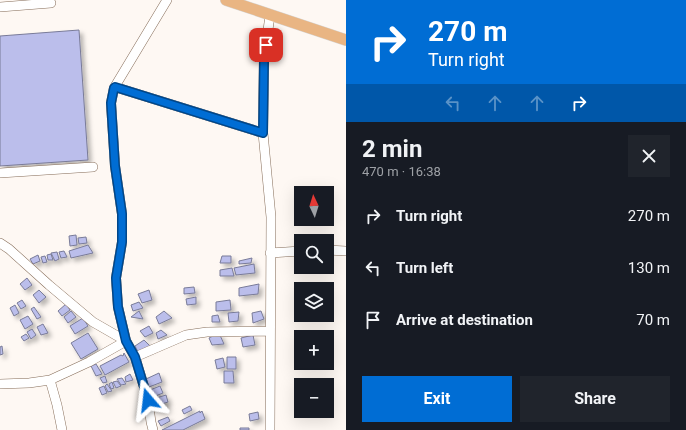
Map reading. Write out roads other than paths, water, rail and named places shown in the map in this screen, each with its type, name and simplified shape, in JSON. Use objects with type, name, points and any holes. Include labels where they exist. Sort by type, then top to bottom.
[{"type":"main road","points":[[226,0],[346,40]]},
{"type":"street","points":[[153,430],[150,422],[148,400],[135,357],[126,341],[118,307],[116,278],[122,242],[122,214],[115,166],[111,103],[115,87],[167,0]]},
{"type":"street","points":[[0,7],[24,3],[51,3]]},
{"type":"street","points":[[270,15],[264,60],[263,133],[270,217],[270,430]]},
{"type":"street","points":[[115,87],[263,133]]},
{"type":"street","points":[[0,173],[93,167]]},
{"type":"street","points":[[0,243],[9,249],[93,322],[126,341]]},
{"type":"street","points":[[0,254],[9,249]]},
{"type":"street","points":[[334,250],[346,251]]},
{"type":"street","points":[[270,253],[294,251]]},
{"type":"street","points":[[135,357],[186,335],[207,332],[270,331]]},
{"type":"street","points":[[0,384],[29,383],[50,380],[89,362],[126,341]]},
{"type":"street","points":[[50,380],[62,430]]}]
